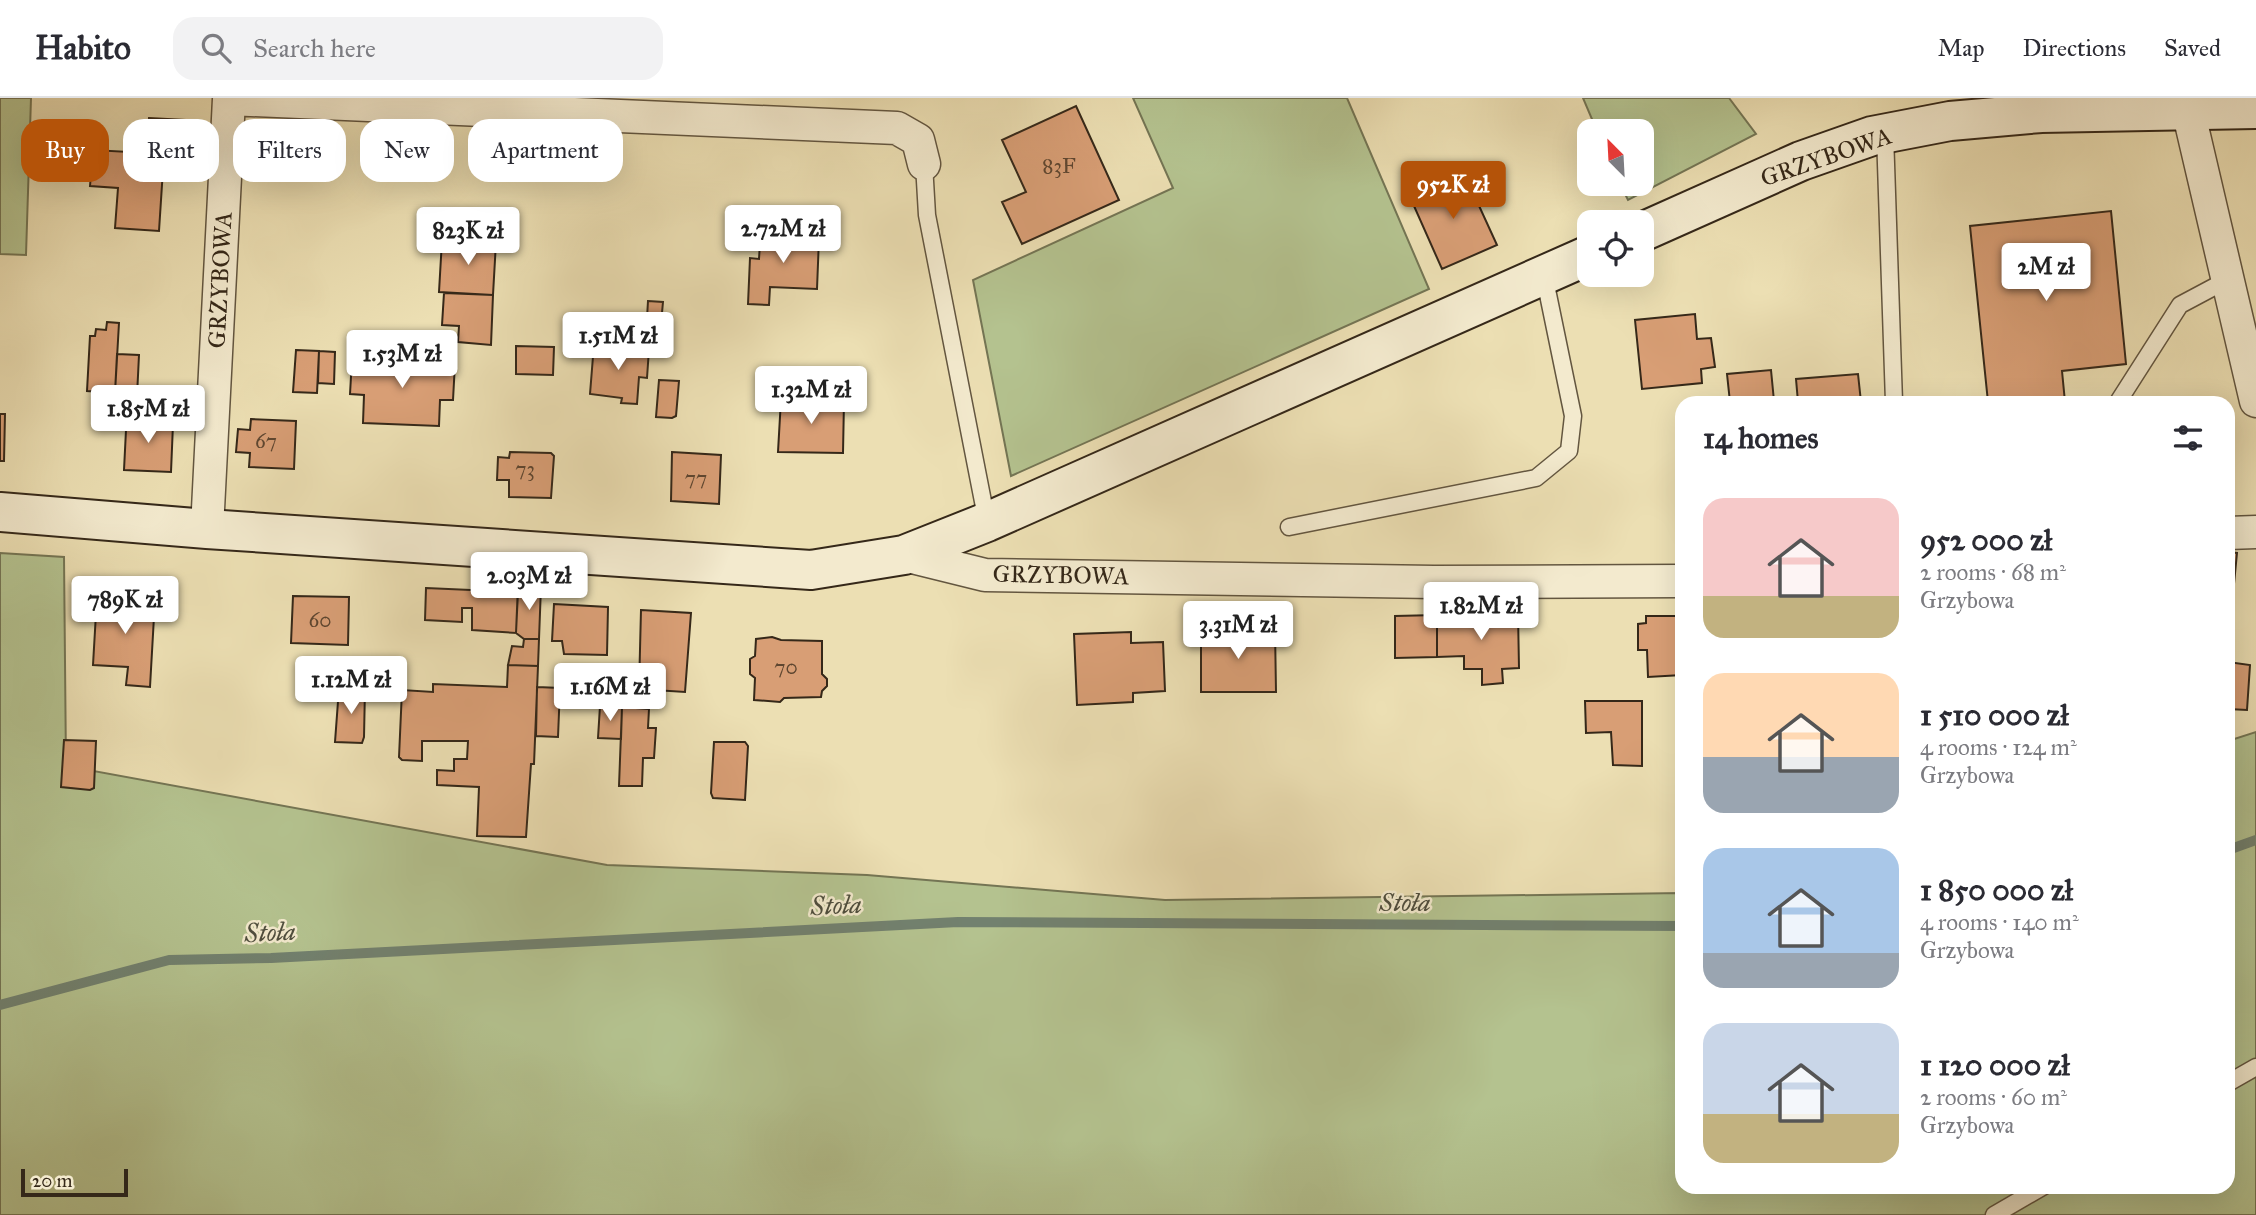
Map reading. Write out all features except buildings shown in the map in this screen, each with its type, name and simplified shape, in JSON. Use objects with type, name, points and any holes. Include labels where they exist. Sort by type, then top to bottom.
[{"type":"street","name":"GRZYBOWA","points":[[207,529],[229,99],[717,109],[897,128],[918,140],[924,164]]},
{"type":"street","name":"GRZYBOWA","points":[[1654,227],[1801,160],[1885,134],[1950,121],[2041,113],[2256,109]]},
{"type":"street","points":[[2188,110],[2256,401]]},
{"type":"street","name":"GRZYBOWA","points":[[0,512],[207,529],[811,569],[904,555],[987,522],[1577,260]]},
{"type":"street","points":[[2235,533],[2256,532]]},
{"type":"street","name":"GRZYBOWA","points":[[904,555],[985,575],[1434,582],[1675,581]]},
{"type":"lane","points":[[1885,134],[1894,396]]},
{"type":"lane","points":[[924,164],[927,215],[987,522]]},
{"type":"lane","points":[[1289,527],[1536,478],[1569,451],[1573,416],[1544,275]]},
{"type":"lane","points":[[2122,396],[2180,305],[2227,279]]},
{"type":"lane","points":[[2235,1079],[2256,1067]]},
{"type":"lane","points":[[1994,1215],[2030,1194]]},
{"type":"green space","points":[[0,98],[31,98],[30,119],[21,119],[21,182],[28,182],[26,255],[0,254]]},
{"type":"green space","points":[[1133,98],[1347,98],[1429,289],[1011,476],[973,280],[1173,188]]},
{"type":"green space","points":[[1583,98],[1729,98],[1756,134],[1654,187],[1654,119],[1592,119]]},
{"type":"green space","points":[[0,553],[64,557],[66,766],[607,865],[867,875],[1165,900],[1675,893],[1675,1194],[2235,1194],[2235,739],[2256,732],[2256,1215],[0,1215]]},
{"type":"waterway","name":"Stoła","points":[[2235,848],[2256,840]]},
{"type":"waterway","name":"Stoła","points":[[0,1005],[169,960],[271,958],[958,922],[1675,926]]}]
